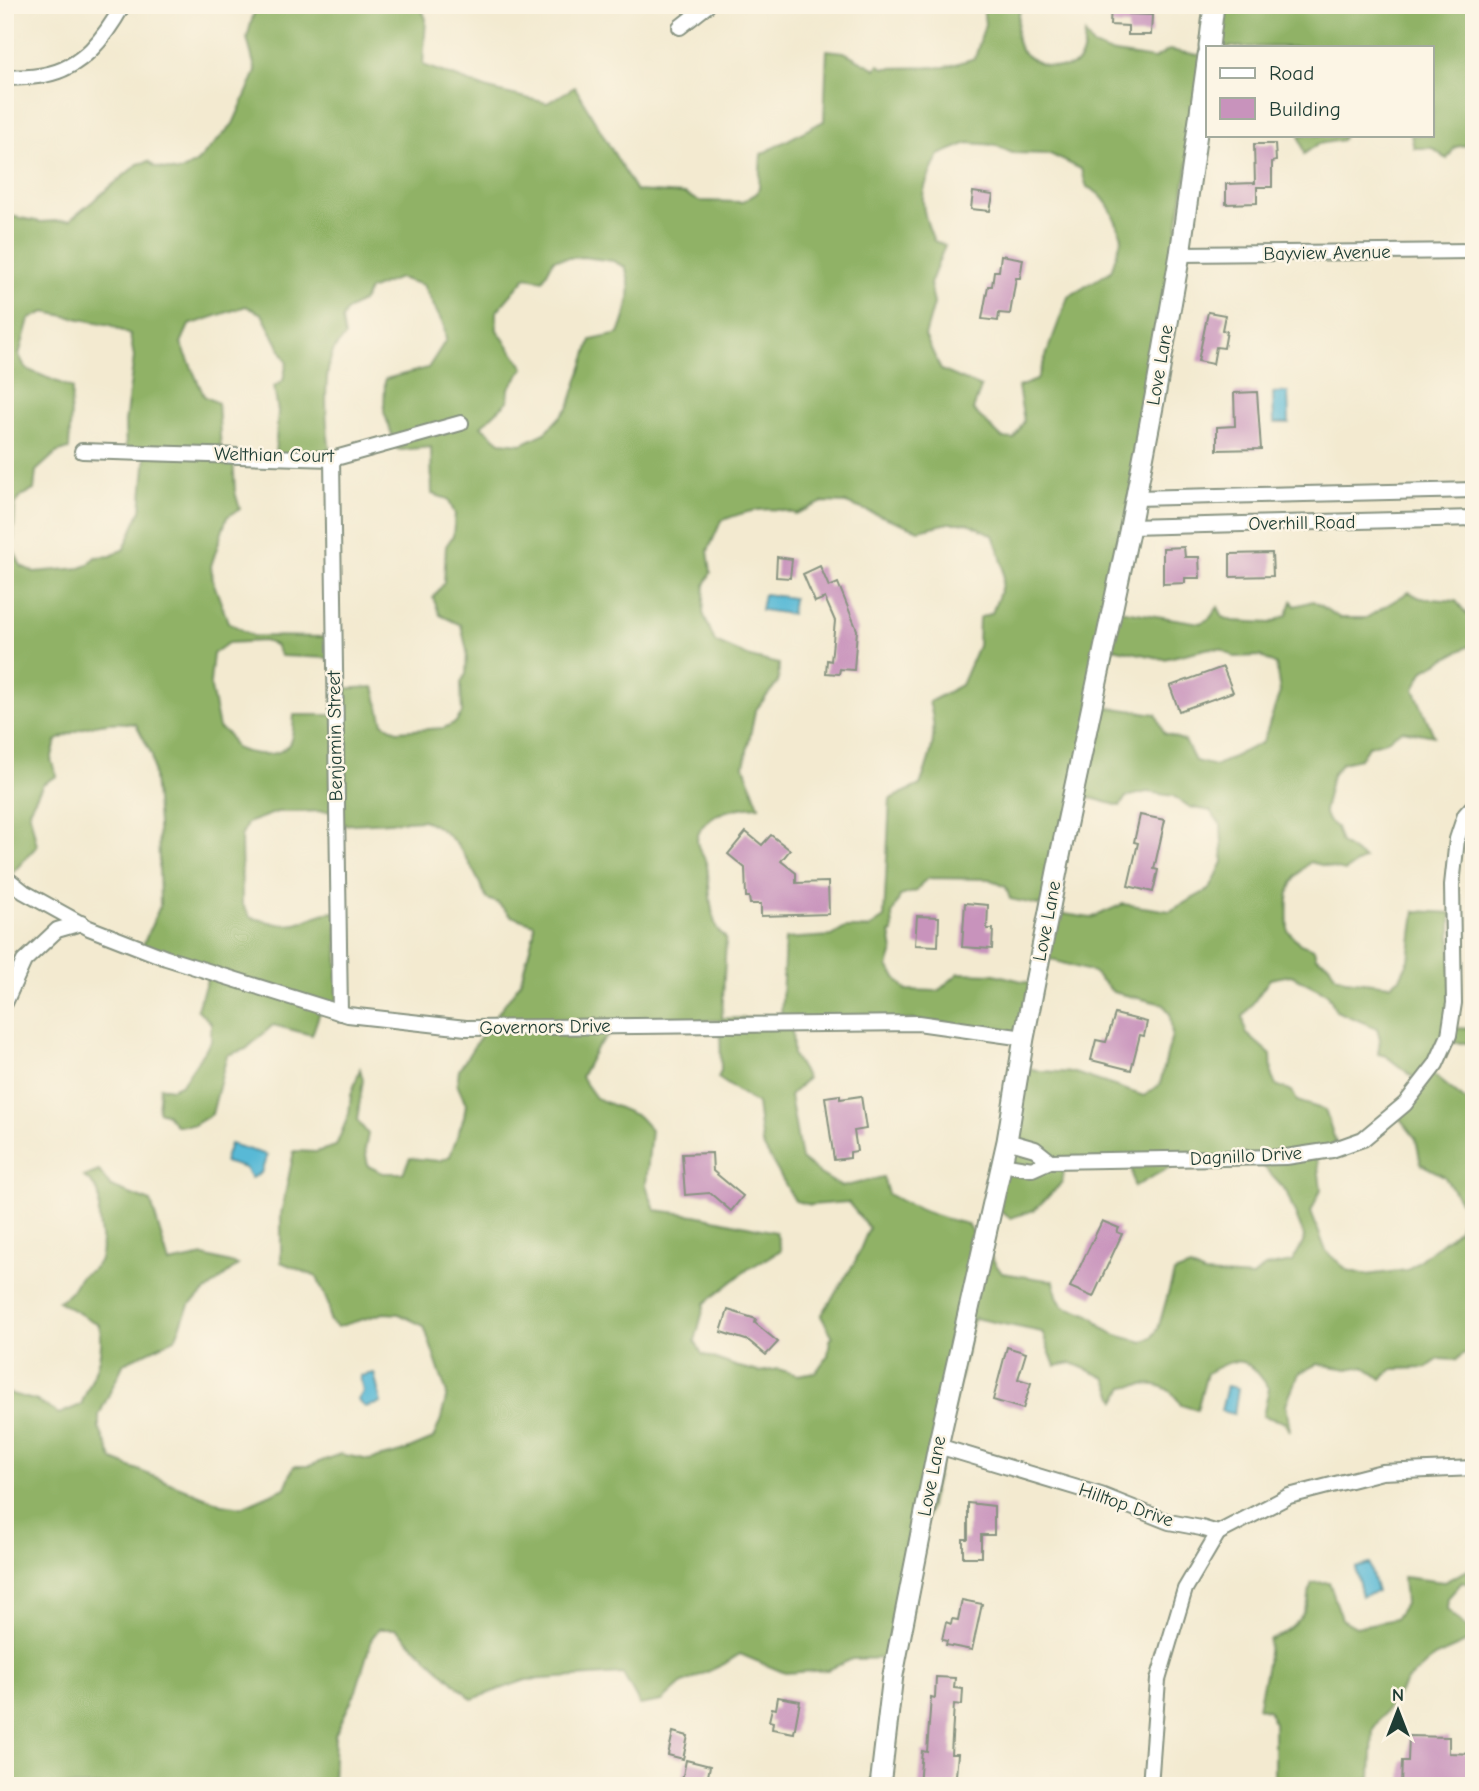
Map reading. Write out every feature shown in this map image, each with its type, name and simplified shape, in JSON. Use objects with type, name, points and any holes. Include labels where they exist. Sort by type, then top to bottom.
[{"type":"street","points":[[5,78],[45,75],[70,66],[91,52],[108,33],[123,5]]},
{"type":"street","points":[[680,27],[708,5]]},
{"type":"street","points":[[1209,46],[1214,5]]},
{"type":"street","name":"Love Lane","points":[[880,1786],[893,1675],[938,1446],[1007,1141],[1061,850],[1130,527],[1180,254],[1206,69]]},
{"type":"street","name":"Bayview Avenue","points":[[1180,254],[1474,251]]},
{"type":"street","name":"Welthian Court","points":[[82,451],[332,459],[461,423]]},
{"type":"street","name":"Benjamin Street","points":[[332,459],[340,1013]]},
{"type":"street","name":"Overhill Road","points":[[1135,498],[1474,490]]},
{"type":"street","name":"Overhill Road","points":[[1130,527],[1474,518]]},
{"type":"street","name":"Dagnillo Drive","points":[[1002,1164],[1032,1168],[1050,1161],[1286,1157],[1332,1150],[1363,1139],[1405,1104],[1436,1064],[1449,1035],[1454,1003],[1452,885],[1457,839],[1465,815],[1474,805]]},
{"type":"street","name":"Governors Drive","points":[[5,877],[24,891],[81,923],[166,958],[340,1013],[466,1028],[918,1023],[1024,1038]]},
{"type":"street","points":[[5,1003],[24,961],[57,930],[81,923]]},
{"type":"street","name":"Dagnillo Drive","points":[[1007,1141],[1035,1149],[1050,1161]]},
{"type":"street","name":"Hilltop Drive","points":[[938,1446],[1101,1495],[1169,1522],[1218,1534]]},
{"type":"street","points":[[1150,1786],[1158,1680],[1185,1589],[1218,1534],[1289,1496],[1382,1472],[1474,1468]]},
{"type":"green space","points":[[256,5],[420,5],[426,19],[423,65],[488,89],[547,103],[575,87],[636,191],[685,194],[699,201],[742,202],[757,193],[761,154],[824,121],[827,50],[844,52],[876,69],[879,65],[884,68],[946,67],[975,58],[985,24],[983,5],[1021,5],[1016,35],[1018,44],[1028,56],[1046,65],[1065,67],[1079,61],[1085,34],[1093,46],[1109,52],[1154,59],[1169,50],[1205,56],[1206,50],[1112,609],[1200,623],[1209,619],[1218,607],[1223,617],[1232,621],[1271,623],[1287,615],[1292,601],[1295,606],[1313,601],[1340,618],[1366,618],[1409,592],[1420,598],[1456,601],[1470,618],[1474,618],[1474,647],[1469,646],[1424,670],[1414,689],[1434,736],[1402,730],[1386,741],[1368,746],[1360,759],[1342,763],[1332,775],[1324,811],[1328,821],[1336,827],[1341,843],[1364,859],[1345,871],[1310,862],[1291,885],[1287,910],[1288,931],[1300,944],[1314,949],[1316,957],[1329,964],[1335,975],[1345,980],[1390,985],[1400,978],[1409,960],[1415,911],[1451,913],[1451,1028],[1474,1029],[1474,1043],[1445,1043],[1430,1072],[1472,1106],[1474,1348],[1457,1360],[1439,1359],[1426,1368],[1393,1369],[1381,1379],[1364,1366],[1348,1369],[1317,1364],[1299,1373],[1286,1404],[1290,1431],[1284,1422],[1263,1416],[1269,1388],[1255,1370],[1242,1362],[1228,1363],[1207,1373],[1197,1410],[1181,1405],[1170,1391],[1163,1387],[1149,1384],[1124,1387],[1116,1401],[1106,1378],[1072,1363],[1055,1366],[1042,1332],[974,1318],[894,1658],[852,1659],[828,1670],[785,1673],[740,1654],[681,1684],[662,1701],[640,1705],[623,1674],[526,1680],[472,1699],[396,1629],[379,1629],[372,1638],[356,1691],[335,1735],[333,1782],[328,1786],[5,1786],[5,1392],[37,1401],[59,1414],[81,1405],[93,1376],[101,1346],[99,1325],[58,1301],[70,1293],[80,1277],[94,1268],[100,1257],[102,1245],[99,1196],[95,1187],[84,1177],[99,1171],[111,1187],[151,1202],[169,1263],[204,1256],[238,1265],[189,1305],[175,1339],[124,1363],[99,1415],[99,1428],[113,1460],[222,1504],[242,1507],[285,1488],[294,1466],[309,1466],[340,1454],[369,1460],[402,1452],[433,1439],[447,1394],[424,1326],[399,1314],[384,1313],[337,1327],[329,1320],[329,1306],[317,1277],[281,1262],[281,1214],[294,1151],[316,1152],[336,1146],[349,1114],[351,1095],[360,1069],[363,1080],[357,1120],[368,1134],[365,1149],[368,1166],[383,1173],[403,1173],[410,1158],[439,1161],[450,1156],[466,1104],[457,1084],[459,1070],[520,983],[534,933],[534,924],[511,916],[498,903],[487,899],[470,864],[454,842],[445,833],[423,820],[338,825],[334,811],[277,812],[247,823],[241,837],[242,903],[250,917],[288,925],[337,912],[338,1008],[321,1009],[312,1035],[273,1025],[246,1049],[227,1055],[212,1114],[194,1125],[176,1125],[165,1113],[158,1111],[160,1087],[172,1089],[182,1084],[211,1041],[211,1023],[197,1009],[210,971],[143,945],[160,906],[158,824],[152,755],[136,724],[115,722],[95,725],[56,741],[51,760],[57,776],[43,784],[29,810],[37,846],[8,878],[5,876],[5,215],[41,222],[70,220],[138,164],[149,161],[155,167],[179,172],[196,163],[233,124],[256,72],[247,38]],"holes":[[[968,143],[995,145],[1012,153],[1050,154],[1081,169],[1087,187],[1105,201],[1122,237],[1111,271],[1068,297],[1037,380],[1018,387],[1024,421],[1014,439],[1002,438],[973,410],[981,387],[941,370],[925,336],[934,304],[930,284],[945,245],[934,241],[923,206],[924,189],[939,155]],[[583,257],[613,261],[625,267],[629,284],[627,309],[619,334],[591,340],[569,407],[545,433],[522,444],[500,442],[481,426],[508,401],[509,388],[524,368],[497,330],[496,312],[526,277],[543,280],[554,259]],[[399,278],[423,285],[444,326],[446,340],[428,368],[385,379],[384,412],[397,449],[431,447],[432,494],[448,499],[455,514],[453,536],[446,546],[444,583],[433,598],[440,615],[461,625],[467,651],[466,674],[461,683],[462,713],[456,722],[444,728],[397,731],[383,723],[374,687],[336,689],[333,715],[294,715],[292,737],[284,749],[271,754],[248,752],[235,748],[228,734],[219,728],[210,683],[213,654],[228,643],[264,641],[275,645],[281,656],[329,658],[328,637],[253,636],[228,622],[213,581],[211,566],[227,517],[240,509],[235,492],[233,454],[221,451],[218,403],[204,396],[181,343],[189,325],[246,306],[262,314],[287,362],[283,381],[274,387],[278,412],[275,455],[331,456],[326,402],[330,360],[335,348],[345,337],[342,320],[346,311],[363,301],[369,290]],[[45,312],[111,325],[130,335],[134,357],[125,422],[126,451],[146,454],[141,510],[124,549],[111,556],[95,557],[88,565],[80,568],[34,572],[21,566],[13,549],[15,505],[21,496],[34,490],[36,471],[56,453],[69,449],[72,388],[26,369],[19,355],[29,319]],[[823,502],[846,503],[919,530],[949,523],[968,523],[993,535],[1003,566],[1003,582],[992,613],[979,618],[978,646],[961,685],[929,702],[933,724],[932,744],[920,785],[890,799],[884,918],[869,928],[845,928],[832,936],[785,939],[781,1019],[722,1018],[726,938],[718,930],[714,919],[707,866],[697,839],[702,827],[715,816],[733,809],[759,806],[744,766],[755,711],[778,682],[779,664],[750,657],[715,642],[703,613],[705,585],[711,572],[708,551],[721,521],[739,514],[767,509],[796,514]],[[1113,648],[1164,659],[1210,648],[1221,649],[1234,657],[1260,656],[1276,665],[1280,692],[1263,742],[1215,766],[1195,761],[1185,741],[1164,733],[1156,714],[1093,705]],[[1147,792],[1173,796],[1190,807],[1210,811],[1221,825],[1223,862],[1210,889],[1170,911],[1123,904],[1091,918],[1050,912],[1042,957],[1093,972],[1113,992],[1163,1004],[1170,1014],[1172,1035],[1160,1084],[1144,1096],[1075,1073],[1040,1071],[1017,1065],[987,1203],[1010,1218],[1034,1210],[1062,1183],[1064,1160],[1131,1161],[1134,1187],[1188,1157],[1254,1156],[1286,1191],[1304,1236],[1292,1262],[1265,1267],[1253,1277],[1204,1274],[1190,1267],[1174,1273],[1158,1329],[1143,1342],[1110,1332],[1086,1313],[1067,1308],[1059,1301],[1054,1281],[1002,1273],[967,1224],[926,1212],[888,1194],[883,1177],[842,1187],[820,1174],[801,1159],[790,1096],[807,1078],[793,1055],[792,1025],[915,1020],[1022,1032],[1030,983],[994,974],[959,973],[938,991],[906,990],[888,967],[893,951],[890,933],[893,932],[892,915],[900,896],[917,891],[929,878],[989,879],[1006,887],[1010,899],[1048,907],[1072,797],[1091,798],[1120,806],[1126,797]],[[1291,975],[1328,994],[1336,1011],[1377,1028],[1380,1039],[1378,1054],[1386,1056],[1418,1081],[1397,1115],[1416,1139],[1421,1164],[1444,1176],[1465,1209],[1459,1229],[1407,1270],[1366,1275],[1347,1270],[1326,1251],[1311,1212],[1321,1189],[1316,1151],[1336,1143],[1325,1110],[1297,1101],[1292,1091],[1276,1085],[1272,1077],[1271,1055],[1246,1033],[1243,1017],[1270,979]],[[720,1020],[721,1071],[718,1078],[757,1104],[762,1144],[795,1201],[811,1205],[848,1202],[869,1228],[855,1262],[821,1316],[833,1337],[828,1355],[816,1372],[797,1375],[778,1369],[759,1372],[702,1354],[695,1341],[705,1303],[748,1269],[781,1250],[776,1232],[695,1215],[655,1210],[646,1185],[651,1130],[638,1116],[596,1098],[581,1077],[596,1048],[622,1022]]]},
{"type":"green space","points":[[1214,5],[1474,5],[1474,144],[1455,147],[1447,159],[1432,148],[1414,148],[1411,136],[1434,136],[1434,46],[1207,46]]},
{"type":"green space","points":[[1299,136],[1344,136],[1342,140],[1318,144],[1304,154]]},
{"type":"green space","points":[[1474,1567],[1474,1585],[1462,1582],[1448,1598],[1447,1609],[1469,1630],[1474,1629],[1474,1639],[1434,1657],[1406,1682],[1373,1729],[1371,1778],[1359,1782],[1356,1786],[1274,1786],[1274,1723],[1269,1711],[1258,1707],[1269,1640],[1301,1617],[1308,1603],[1312,1583],[1329,1582],[1342,1619],[1356,1627],[1395,1619],[1405,1604],[1403,1577],[1444,1582]]},
{"type":"water","points":[[1288,392],[1289,423],[1274,423],[1273,393]]},
{"type":"water","points":[[764,594],[793,598],[791,614],[761,610]]},
{"type":"water","points":[[230,1144],[267,1155],[261,1173],[251,1178],[245,1168],[224,1162]]},
{"type":"water","points":[[374,1373],[381,1403],[365,1407],[358,1400],[363,1392],[360,1376]]},
{"type":"water","points":[[1227,1386],[1238,1388],[1234,1414],[1221,1411]]},
{"type":"water","points":[[1369,1564],[1377,1592],[1362,1596],[1355,1568]]},
{"type":"building","points":[[1111,5],[1130,5],[1129,14],[1152,15],[1151,35],[1128,35],[1128,26],[1110,25]]},
{"type":"building","points":[[1254,144],[1275,144],[1276,161],[1272,162],[1272,187],[1257,187],[1257,203],[1226,204],[1226,184],[1255,183]]},
{"type":"building","points":[[973,192],[993,195],[990,211],[971,209]]},
{"type":"building","points":[[1001,255],[1023,259],[1020,278],[1016,278],[1010,314],[999,313],[998,321],[982,319],[988,286],[992,286],[994,271],[999,271]]},
{"type":"building","points":[[1208,312],[1225,315],[1222,330],[1227,331],[1224,348],[1216,347],[1213,364],[1198,361]]},
{"type":"building","points":[[1257,392],[1261,449],[1217,450],[1217,427],[1235,426],[1234,393]]},
{"type":"building","points":[[1184,547],[1185,557],[1199,557],[1200,578],[1185,578],[1185,583],[1163,584],[1163,548]]},
{"type":"building","points":[[1272,553],[1273,576],[1230,577],[1230,554]]},
{"type":"building","points":[[777,557],[792,559],[790,578],[776,577]]},
{"type":"building","points":[[820,566],[829,587],[838,583],[857,630],[854,670],[840,669],[839,674],[826,673],[827,660],[831,661],[835,621],[825,598],[815,602],[803,574]]},
{"type":"building","points":[[1223,667],[1233,692],[1179,711],[1170,686]]},
{"type":"building","points":[[1140,815],[1165,820],[1154,869],[1158,870],[1153,892],[1128,886],[1138,843],[1134,842]]},
{"type":"building","points":[[746,832],[762,845],[771,835],[790,850],[781,861],[796,873],[796,883],[828,882],[829,914],[761,916],[761,904],[750,904],[749,897],[746,897],[745,868],[728,854]]},
{"type":"building","points":[[965,903],[988,905],[987,929],[993,929],[992,949],[962,947]]},
{"type":"building","points":[[917,916],[939,917],[938,946],[915,945]]},
{"type":"building","points":[[1115,1014],[1147,1022],[1144,1036],[1140,1035],[1131,1070],[1091,1060],[1096,1040],[1106,1042]]},
{"type":"building","points":[[840,1095],[840,1099],[861,1096],[866,1129],[854,1131],[857,1151],[850,1152],[850,1158],[834,1160],[825,1097]]},
{"type":"building","points":[[712,1153],[713,1171],[743,1196],[731,1211],[710,1193],[685,1195],[682,1154]]},
{"type":"building","points":[[1102,1221],[1119,1228],[1117,1232],[1122,1234],[1093,1297],[1070,1287]]},
{"type":"building","points":[[728,1310],[756,1319],[755,1323],[778,1342],[766,1355],[749,1341],[721,1332]]},
{"type":"building","points":[[1007,1347],[1026,1353],[1018,1379],[1031,1383],[1023,1409],[993,1400]]},
{"type":"building","points":[[968,1503],[994,1506],[994,1535],[981,1535],[981,1557],[963,1557],[963,1539],[968,1539]]},
{"type":"building","points":[[962,1600],[982,1604],[972,1650],[946,1645],[947,1641],[942,1640],[946,1622],[951,1624],[952,1619],[958,1620]]},
{"type":"building","points":[[936,1677],[955,1678],[954,1688],[963,1689],[962,1705],[954,1704],[951,1754],[958,1754],[955,1786],[919,1784],[922,1751],[927,1752],[931,1697],[935,1698]]},
{"type":"building","points":[[778,1697],[800,1701],[794,1733],[772,1729],[773,1722],[769,1721],[772,1708],[776,1709]]},
{"type":"building","points":[[673,1732],[688,1736],[683,1759],[668,1755]]},
{"type":"building","points":[[1409,1736],[1449,1737],[1449,1753],[1474,1754],[1474,1786],[1401,1785],[1402,1761],[1408,1761]]},
{"type":"building","points":[[686,1760],[710,1766],[706,1786],[681,1786]]}]
